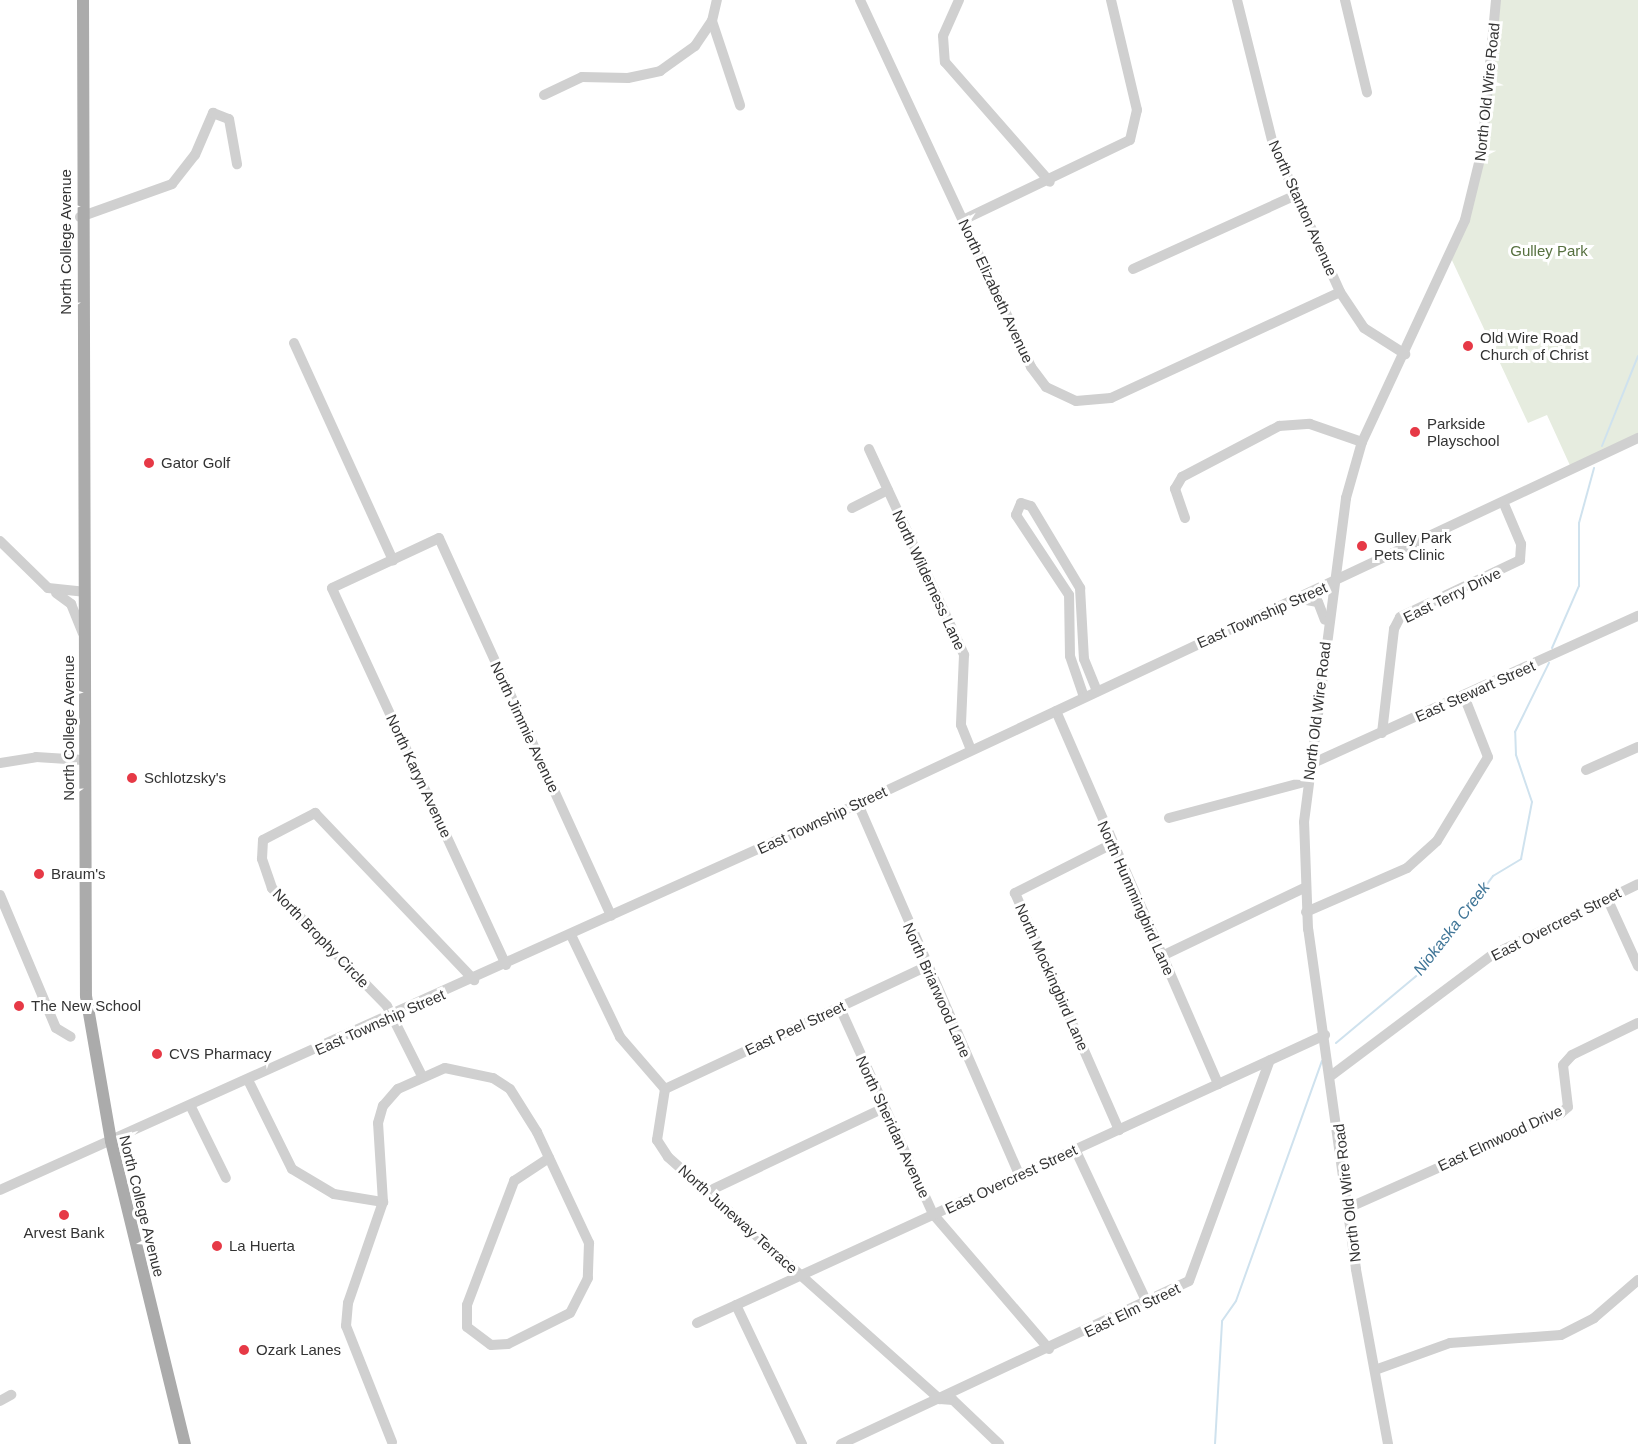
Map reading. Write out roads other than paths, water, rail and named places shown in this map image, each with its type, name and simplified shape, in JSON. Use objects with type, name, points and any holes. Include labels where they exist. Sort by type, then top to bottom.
[{"type":"main road","name":"North College Avenue","points":[[83,0],[80,217],[86,996],[111,1141],[185,1444]]},
{"type":"street","points":[[544,95],[582,77],[628,78],[660,71],[695,46],[712,21],[717,0]]},
{"type":"street","name":"North Elizabeth Avenue","points":[[860,0],[1031,367],[1046,387],[1076,401],[1111,398],[1340,292]]},
{"type":"street","points":[[958,0],[943,36],[945,62],[1050,182]]},
{"type":"street","points":[[963,220],[1050,182],[1130,140],[1137,110],[1111,0]]},
{"type":"street","name":"North Stanton Avenue","points":[[1237,0],[1273,144],[1340,292],[1364,328],[1405,354]]},
{"type":"street","points":[[1345,0],[1367,92]]},
{"type":"street","name":"North Old Wire Road","points":[[1388,1444],[1348,1208],[1332,1075],[1306,912],[1304,888],[1308,781],[1333,583],[1362,442],[1450,256],[1479,170],[1496,0]]},
{"type":"street","points":[[712,21],[740,105]]},
{"type":"street","points":[[80,217],[172,184],[195,155],[213,113],[229,119],[237,164]]},
{"type":"street","points":[[1133,269],[1296,195]]},
{"type":"street","points":[[294,343],[393,560]]},
{"type":"street","points":[[1185,518],[1176,496],[1182,477],[1280,426],[1310,424],[1362,442]]},
{"type":"street","name":"East Township Street","points":[[0,1190],[249,1082],[858,804],[1294,599],[1504,504],[1638,438]]},
{"type":"street","name":"North Wilderness Lane","points":[[869,448],[964,655],[961,725],[971,750]]},
{"type":"street","points":[[852,508],[888,490]]},
{"type":"street","points":[[1084,697],[1070,656],[1069,595],[1016,515],[1021,503],[1031,506],[1080,588],[1084,658],[1097,691]]},
{"type":"street","name":"East Terry Drive","points":[[1382,733],[1394,629],[1400,617],[1520,560],[1521,544],[1504,504]]},
{"type":"street","name":"North Jimmie Avenue","points":[[393,560],[439,538],[611,916]]},
{"type":"street","points":[[0,541],[71,604],[84,635]]},
{"type":"street","name":"North Karyn Avenue","points":[[393,560],[332,588],[506,965]]},
{"type":"street","points":[[54,591],[84,592]]},
{"type":"street","points":[[1294,599],[1318,602],[1327,629]]},
{"type":"street","name":"East Stewart Street","points":[[1311,764],[1638,616]]},
{"type":"street","points":[[1306,912],[1407,868],[1437,841],[1488,757],[1464,696]]},
{"type":"street","name":"North Hummingbird Lane","points":[[1056,711],[1218,1084]]},
{"type":"street","points":[[1586,770],[1638,747]]},
{"type":"street","points":[[0,763],[36,757],[83,760]]},
{"type":"street","points":[[1169,818],[1308,781]]},
{"type":"street","name":"North Briarwood Lane","points":[[858,804],[926,967],[1019,1174]]},
{"type":"street","name":"North Brophy Circle","points":[[395,1016],[269,883],[263,840],[315,813],[474,980]]},
{"type":"street","name":"North Mockingbird Lane","points":[[1112,844],[1020,886],[1016,893],[1119,1130]]},
{"type":"street","name":"East Overcrest Street","points":[[1332,1075],[1492,955],[1638,884]]},
{"type":"street","points":[[1162,956],[1304,888]]},
{"type":"street","points":[[0,895],[56,1028],[71,1037]]},
{"type":"street","points":[[1607,898],[1638,966]]},
{"type":"street","points":[[571,935],[620,1037],[665,1089]]},
{"type":"street","name":"East Peel Street","points":[[665,1089],[926,967]]},
{"type":"street","name":"North Sheridan Avenue","points":[[840,1008],[933,1214],[1049,1349]]},
{"type":"street","points":[[395,1016],[422,1076]]},
{"type":"street","name":"East Elmwood Drive","points":[[1348,1208],[1561,1113],[1568,1107],[1563,1065],[1572,1055],[1638,1023]]},
{"type":"street","name":"East Overcrest Street","points":[[697,1323],[1325,1035]]},
{"type":"street","name":"East Elm Street","points":[[841,1444],[862,1440],[940,1399],[1180,1289],[1196,1272],[1270,1060]]},
{"type":"street","points":[[392,1442],[346,1326],[348,1303],[383,1202],[378,1123],[383,1106],[398,1089],[422,1076],[445,1068],[468,1070],[510,1089],[549,1158],[589,1243],[591,1268],[581,1297],[564,1317],[508,1344],[477,1338],[465,1321],[467,1305],[514,1181],[549,1158]]},
{"type":"street","points":[[249,1082],[292,1169],[334,1194],[383,1202]]},
{"type":"street","name":"North Juneway Terrace","points":[[665,1089],[657,1140],[668,1157],[709,1191],[940,1399],[953,1400],[999,1444]]},
{"type":"street","points":[[191,1107],[226,1179]]},
{"type":"street","points":[[709,1191],[884,1108]]},
{"type":"street","points":[[1075,1149],[1147,1303]]},
{"type":"street","points":[[1375,1370],[1450,1343],[1560,1335],[1594,1318],[1638,1280]]},
{"type":"street","points":[[736,1305],[802,1444]]},
{"type":"street","points":[[0,1401],[11,1395]]},
{"type":"waterway","name":"Niokaska Creek","points":[[1602,446],[1638,356]]},
{"type":"waterway","name":"Niokaska Creek","points":[[1552,648],[1579,586],[1579,523],[1594,468]]},
{"type":"waterway","name":"Niokaska Creek","points":[[1336,1043],[1422,971],[1493,876],[1521,859],[1532,802],[1516,755],[1515,732],[1549,663]]},
{"type":"waterway","name":"Niokaska Creek","points":[[1215,1444],[1222,1321],[1236,1301],[1322,1061]]},
{"type":"place","name":"Old Wire Road Church of Christ","points":[[1468,346]]},
{"type":"place","name":"Parkside Playschool","points":[[1415,432]]},
{"type":"place","name":"Gator Golf","points":[[149,463]]},
{"type":"place","name":"Gulley Park Pets Clinic","points":[[1362,546]]},
{"type":"place","name":"Schlotzsky's","points":[[132,778]]},
{"type":"place","name":"Braum's","points":[[39,874]]},
{"type":"place","name":"The New School","points":[[19,1006]]},
{"type":"place","name":"CVS Pharmacy","points":[[157,1054]]},
{"type":"place","name":"Arvest Bank","points":[[64,1215]]},
{"type":"place","name":"La Huerta","points":[[217,1246]]},
{"type":"place","name":"Ozark Lanes","points":[[244,1350]]},
{"type":"park label","name":"Gulley Park","points":[[1549,251]]}]
